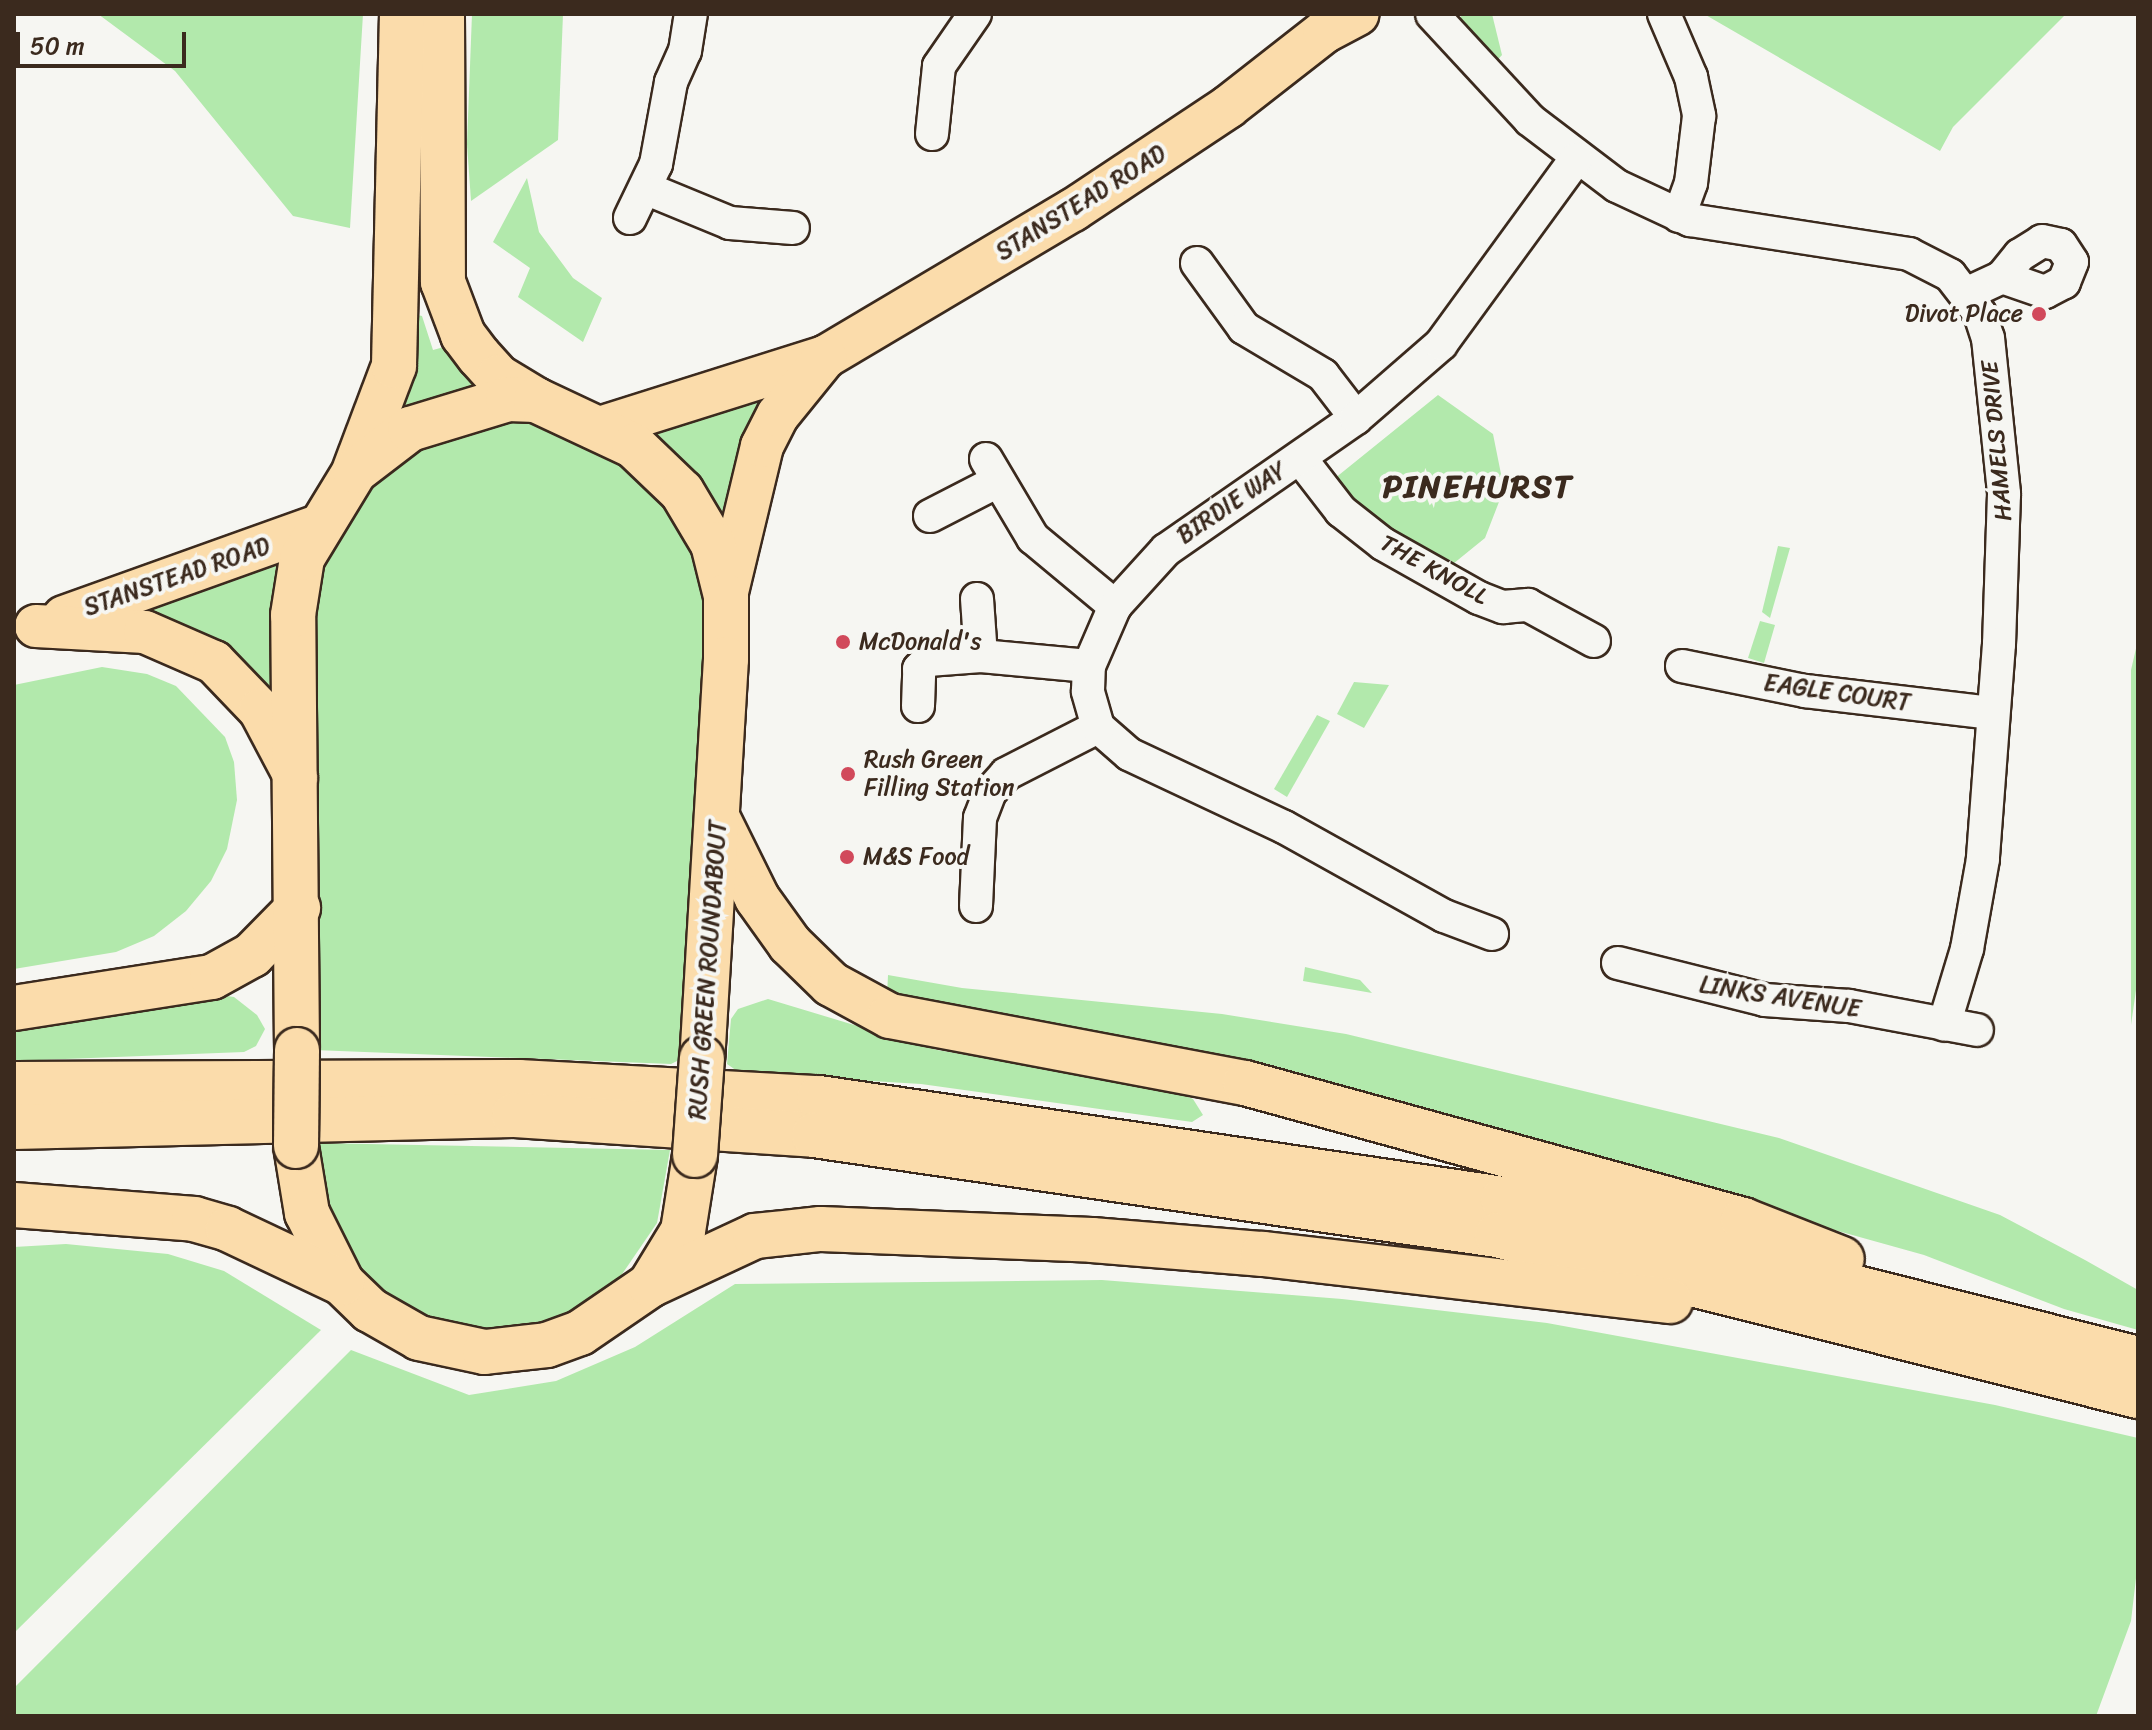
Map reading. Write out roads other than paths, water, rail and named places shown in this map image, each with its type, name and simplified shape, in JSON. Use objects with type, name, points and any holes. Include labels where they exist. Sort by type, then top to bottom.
[{"type":"highway","points":[[355,471],[394,366],[402,14]]},
{"type":"highway","points":[[442,14],[443,282],[463,335],[479,356],[498,377],[536,400]]},
{"type":"highway","name":"RUSH GREEN ROUNDABOUT","points":[[508,399],[536,400],[603,427],[656,463],[682,492],[713,544],[726,596],[718,819],[702,1058],[695,1155],[683,1231],[650,1285],[580,1333],[547,1345],[485,1352],[419,1338],[370,1310],[342,1283],[307,1213],[296,1146],[298,908],[293,615],[302,558],[318,526],[355,471],[421,425],[508,399]]},
{"type":"highway","points":[[718,819],[757,898],[790,944],[831,984],[890,1016],[1290,1095],[1743,1220],[2012,1325]]},
{"type":"highway","points":[[14,1008],[212,977],[252,955],[298,908]]},
{"type":"highway","points":[[14,1084],[519,1082],[819,1098],[1503,1199],[2138,1359]]},
{"type":"highway","points":[[14,1127],[514,1115],[814,1135],[1497,1235],[1883,1328],[2138,1396]]},
{"type":"highway","points":[[14,1205],[194,1219],[228,1229],[342,1283]]},
{"type":"highway","points":[[650,1285],[755,1236],[821,1229],[1092,1240],[1263,1254],[1883,1328]]},
{"type":"main road","name":"STANSTEAD ROAD","points":[[603,427],[825,357],[961,279],[1154,158],[1335,20]]},
{"type":"main road","name":"STANSTEAD ROAD","points":[[726,596],[762,446],[778,415],[825,357]]},
{"type":"main road","name":"STANSTEAD ROAD","points":[[25,630],[241,558],[318,526]]},
{"type":"main road","name":"STANSTEAD ROAD","points":[[25,630],[145,632],[214,662],[260,710],[296,778]]},
{"type":"street","points":[[630,218],[663,140],[671,82],[685,51],[691,14]]},
{"type":"street","points":[[932,134],[939,66],[975,14]]},
{"type":"street","name":"HAMELS DRIVE","points":[[1432,14],[1511,102],[1576,159],[1679,216],[1741,232],[1909,254],[1938,267],[1968,293],[1988,338],[2003,481],[1983,859],[1967,949],[1944,1025]]},
{"type":"street","points":[[1664,14],[1691,77],[1699,116],[1691,183],[1679,216]]},
{"type":"street","name":"BIRDIE WAY","points":[[1098,727],[1088,691],[1089,666],[1115,606],[1188,531],[1356,418],[1441,344],[1576,159]]},
{"type":"street","points":[[645,188],[730,223],[793,228]]},
{"type":"street","points":[[1197,263],[1244,328],[1323,375],[1356,418]]},
{"type":"street","points":[[1968,293],[2002,277]]},
{"type":"street","name":"THE KNOLL","points":[[1300,458],[1341,511],[1383,544],[1479,598],[1503,607],[1528,605],[1594,641]]},
{"type":"street","points":[[930,516],[992,470],[1047,554],[1115,606]]},
{"type":"street","points":[[977,599],[981,656]]},
{"type":"street","points":[[918,706],[919,669],[928,660],[981,656],[1089,666]]},
{"type":"street","name":"EAGLE COURT","points":[[1682,666],[1805,691],[1993,713]]},
{"type":"street","points":[[976,906],[980,818],[990,792],[1006,774],[1098,727],[1129,754],[1284,827],[1444,916],[1492,934]]},
{"type":"street","name":"LINKS AVENUE","points":[[1618,963],[1765,1000],[1849,1006],[1977,1030]]},
{"type":"place","name":"Divot Place","points":[[2039,314]]},
{"type":"place","name":"McDonald's","points":[[843,642]]},
{"type":"place","name":"Rush Green Filling Station","points":[[848,774]]},
{"type":"place","name":"M&S Food","points":[[847,857]]},
{"type":"district","name":"PINEHURST","points":[[1478,487]]}]
